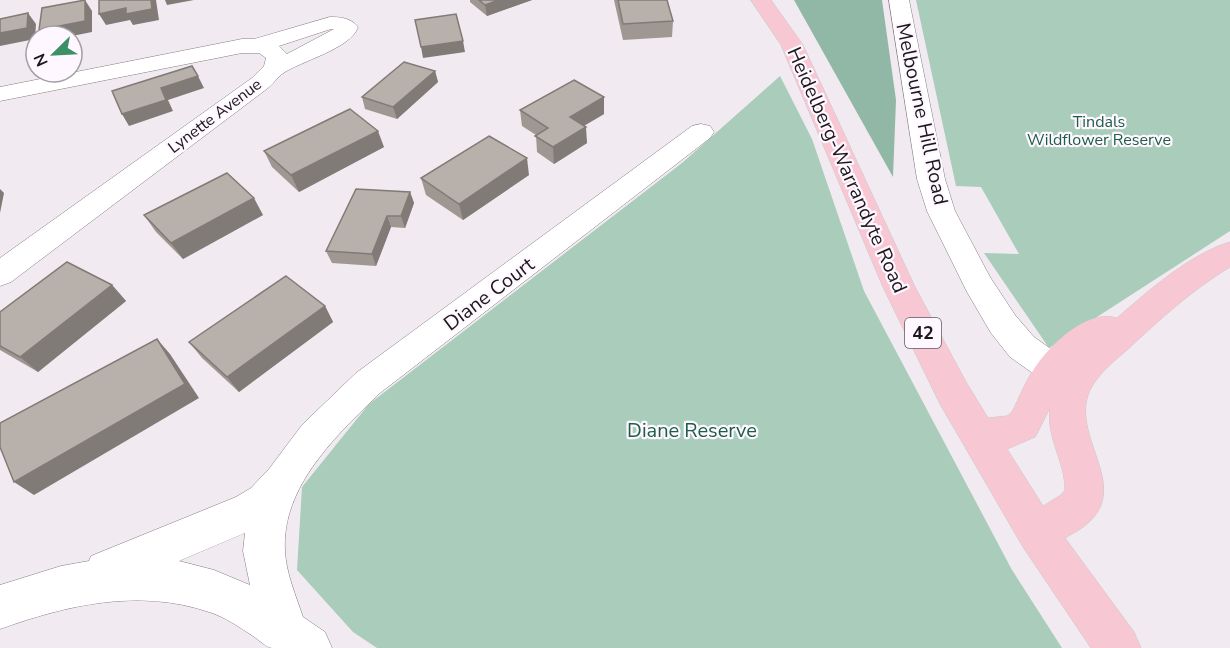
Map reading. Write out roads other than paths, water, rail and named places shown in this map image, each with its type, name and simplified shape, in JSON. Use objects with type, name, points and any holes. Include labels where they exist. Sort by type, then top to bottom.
[{"type":"main road","name":"Heidelberg-Warrandyte Road","points":[[761,0],[792,45],[899,287],[977,435],[1036,533],[1118,648]]},
{"type":"main road","points":[[977,435],[1015,430],[1022,426],[1029,416],[1042,385],[1064,376],[1100,352],[1179,284],[1230,253]]},
{"type":"main road","points":[[1036,533],[1074,509],[1085,496],[1084,475],[1070,441],[1064,376]]},
{"type":"street","name":"Melbourne Hill Road","points":[[899,0],[931,179],[941,211],[978,284],[1003,324],[1022,347],[1064,376]]},
{"type":"street","points":[[254,46],[325,24],[339,23],[347,27],[345,32],[338,37],[274,69]]},
{"type":"street","name":"Lynette Avenue","points":[[0,94],[235,47],[265,47],[275,52],[278,61],[274,69],[234,103],[0,274]]},
{"type":"street","name":"Diane Court","points":[[64,587],[250,511],[270,496],[322,430],[368,383],[701,132]]},
{"type":"street","name":"Diane Court","points":[[290,470],[278,490],[271,509],[264,546],[268,569],[297,640]]},
{"type":"street","points":[[0,607],[64,587],[100,579],[135,577],[186,583],[242,604],[297,640]]},
{"type":"park label","name":"Tindals Wildflower Reserve","points":[[1099,131]]},
{"type":"park label","name":"Diane Reserve","points":[[692,430]]}]
